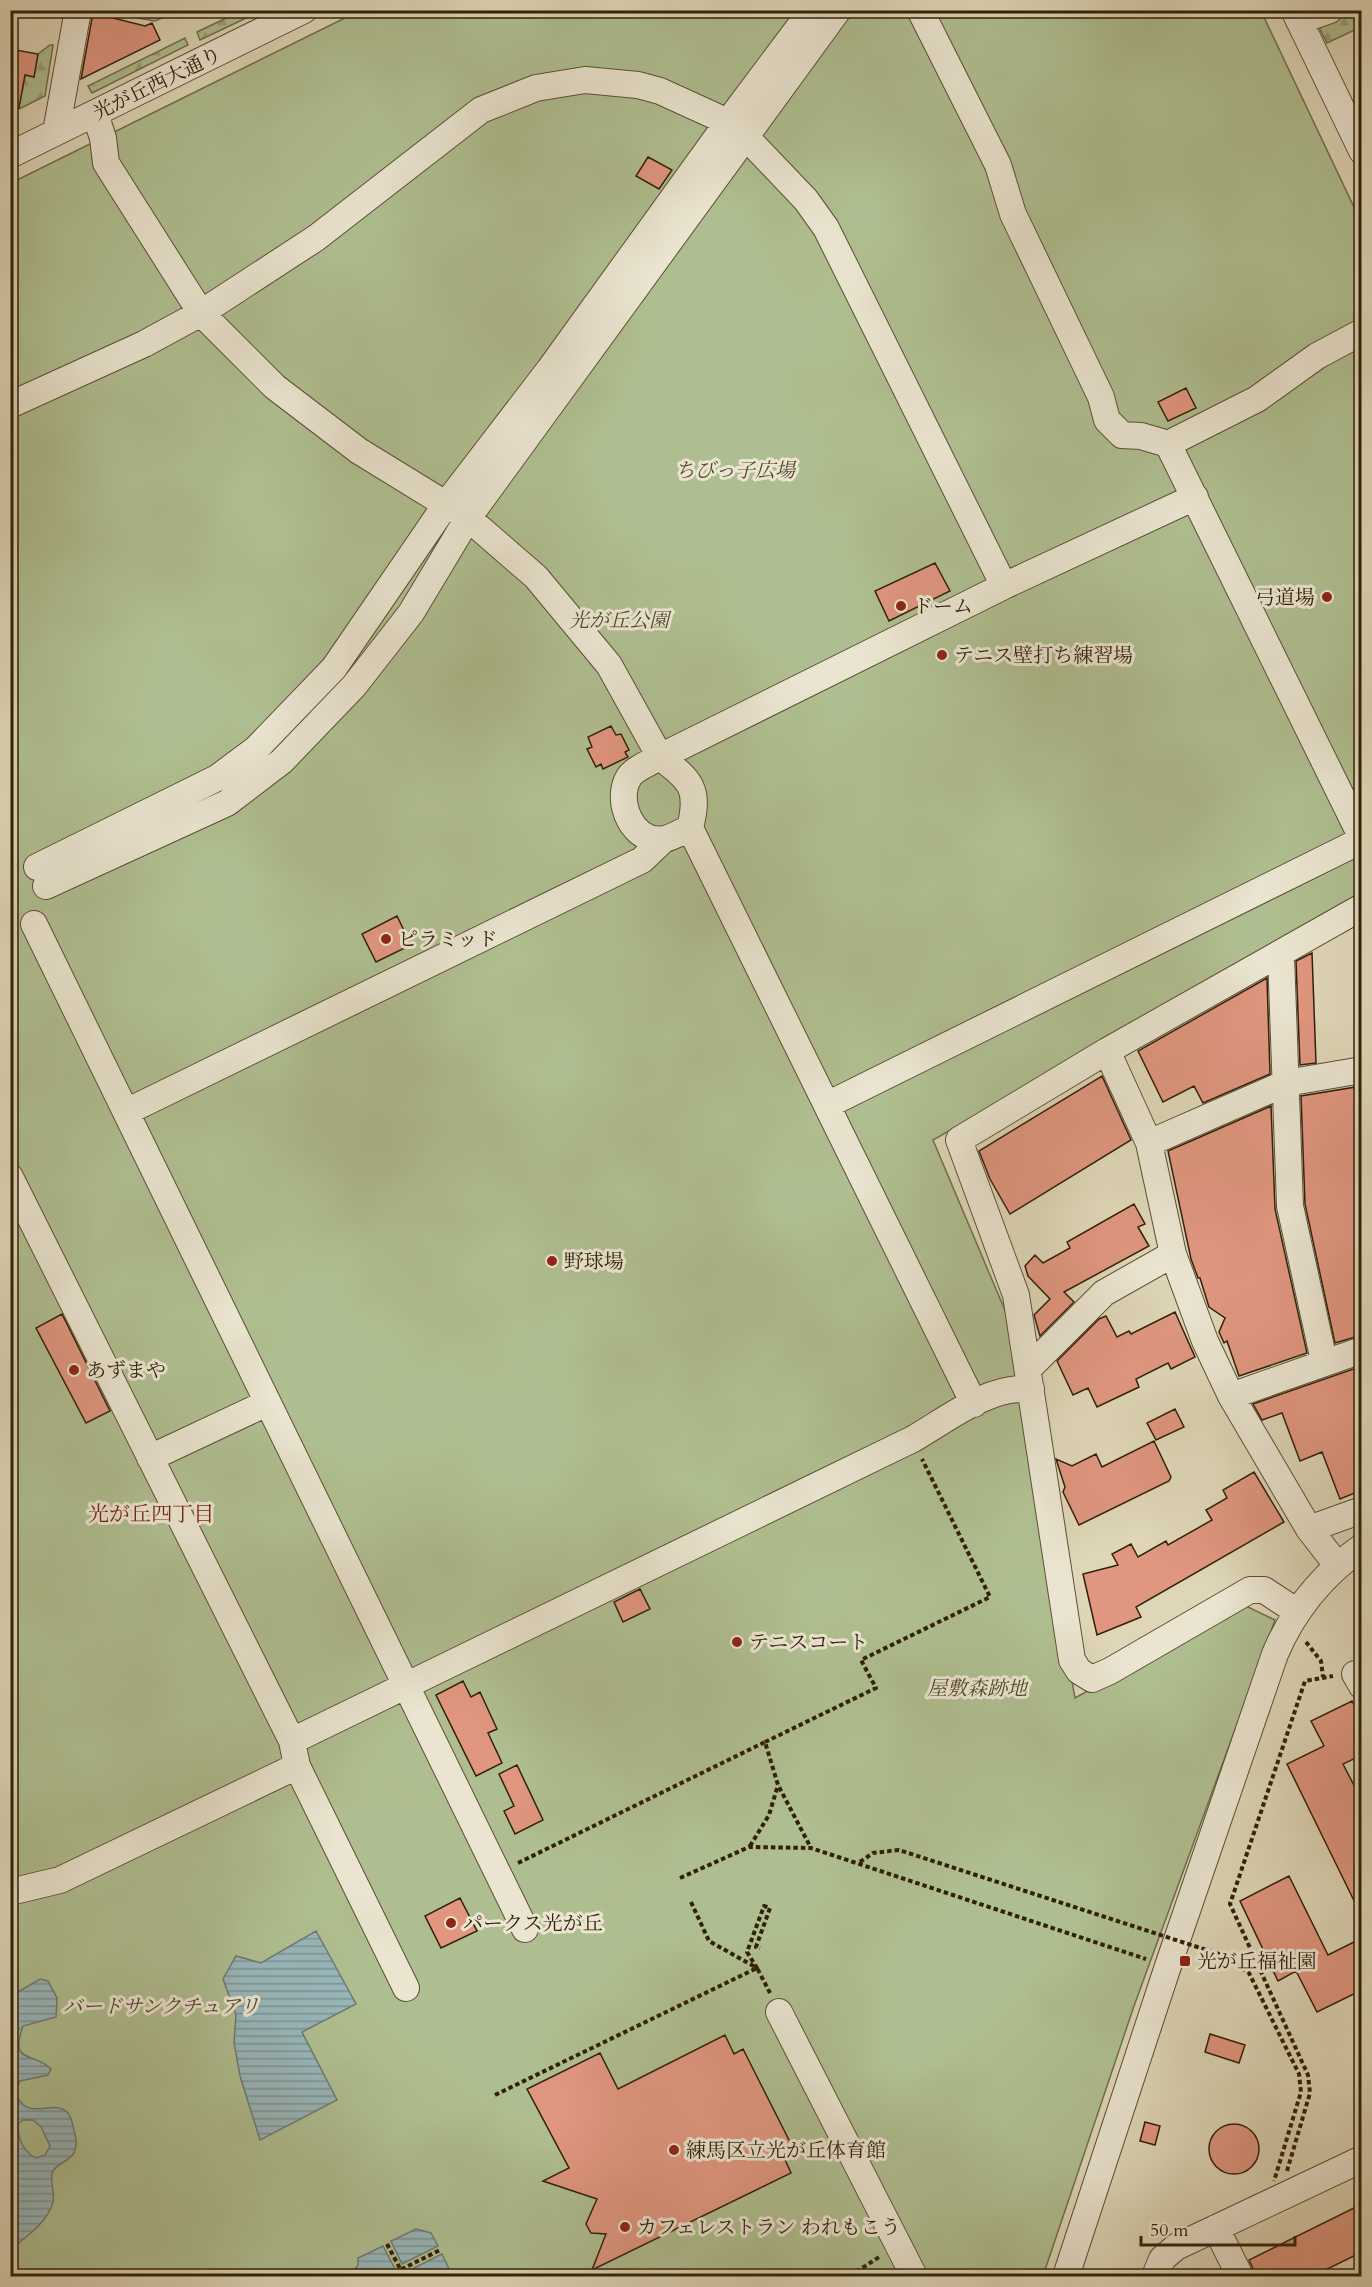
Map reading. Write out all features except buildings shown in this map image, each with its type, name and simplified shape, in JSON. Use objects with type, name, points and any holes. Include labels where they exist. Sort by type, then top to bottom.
[{"type":"street","points":[[56,132],[78,10]]},
{"type":"street","name":"光が丘西大通り","points":[[10,155],[304,10]]},
{"type":"street","points":[[812,10],[549,370],[447,503],[334,668],[256,748],[218,778],[42,876],[227,803],[282,761],[354,686],[411,613],[468,518],[747,138],[838,10]]},
{"type":"street","points":[[829,1104],[1362,839],[1168,444],[1141,435],[1122,435],[1107,420],[1101,397],[1013,214],[998,165],[920,10]]},
{"type":"street","points":[[1330,10],[1297,16],[1362,152]]},
{"type":"street","points":[[10,405],[144,344],[201,313],[316,238],[480,110],[536,88],[585,80],[639,85],[660,91],[728,122],[747,138],[806,200],[826,228],[1004,586]]},
{"type":"street","points":[[95,114],[103,138],[106,163],[201,313],[239,354],[284,394],[359,451],[468,518],[536,577],[609,665],[660,757],[689,784],[696,802],[690,828],[829,1104],[974,1404]]},
{"type":"street","points":[[1168,444],[1257,399],[1317,356],[1362,332]]},
{"type":"street","points":[[664,839],[650,838],[630,823],[621,795],[630,775],[660,757],[1004,586],[1195,497]]},
{"type":"street","points":[[126,1112],[642,860],[664,839],[690,828]]},
{"type":"street","points":[[1291,1619],[1264,1590],[1250,1590],[1232,1597],[1110,1671],[1092,1679],[1079,1671],[1072,1660],[1016,1295],[959,1140],[1107,1051],[1281,955],[1362,907]]},
{"type":"street","points":[[34,924],[525,1929]]},
{"type":"street","points":[[1281,955],[1290,1206],[1324,1361]]},
{"type":"street","points":[[1107,1051],[1149,1143],[1173,1254],[1205,1341],[1231,1396],[1309,1529],[1337,1565]]},
{"type":"street","points":[[1149,1143],[1286,1083],[1362,1070]]},
{"type":"street","points":[[10,1178],[292,1741],[297,1766],[406,1988]]},
{"type":"street","points":[[292,1741],[913,1439],[996,1393],[1017,1388],[1030,1379],[1104,1293],[1173,1254]]},
{"type":"street","points":[[1231,1396],[1324,1361],[1362,1350]]},
{"type":"street","points":[[150,1458],[267,1403]]},
{"type":"street","points":[[1309,1529],[1362,1510]]},
{"type":"street","points":[[1066,2277],[1168,1966],[1291,1619],[1337,1565],[1362,1546]]},
{"type":"street","points":[[10,1892],[60,1880],[297,1766]]},
{"type":"street","points":[[779,2012],[914,2277]]},
{"type":"street","points":[[1155,2277],[1164,2255],[1176,2247],[1362,2159]]},
{"type":"street","points":[[1216,2228],[1240,2277]]},
{"type":"path","points":[[498,1873],[876,1688],[861,1660],[990,1597],[913,1439]]},
{"type":"path","points":[[1291,1619],[1322,1660],[1323,1677]]},
{"type":"path","points":[[1286,2176],[1310,2093],[1308,2075],[1230,1904],[1305,1681],[1323,1677],[1358,1680]]},
{"type":"path","points":[[765,1742],[778,1785],[812,1848]]},
{"type":"path","points":[[750,1846],[769,1815],[778,1785]]},
{"type":"path","points":[[680,1878],[750,1846],[812,1848],[860,1862],[944,1893],[1061,1929],[1168,1966]]},
{"type":"path","points":[[860,1862],[873,1853],[899,1850],[1222,1955],[1239,1964],[1249,1973],[1299,2074],[1301,2092],[1274,2181]]},
{"type":"path","points":[[691,1902],[710,1941],[757,1968]]},
{"type":"path","points":[[760,1948],[756,1947],[770,1908],[764,1906],[747,1952],[779,2012]]},
{"type":"path","points":[[495,2096],[757,1968]]},
{"type":"path","points":[[1264,2186],[1280,2178]]},
{"type":"path","points":[[387,2244],[404,2277]]},
{"type":"path","points":[[850,2277],[859,2268],[897,2246]]},
{"type":"path","points":[[387,2277],[440,2250]]},
{"type":"green space","points":[[178,10],[155,21],[96,11]]},
{"type":"green space","points":[[241,11],[261,11],[200,40],[197,32]]},
{"type":"green space","name":"光が丘公園","points":[[359,11],[1261,11],[1361,222],[1361,896],[933,1140],[1009,1320],[1075,1698],[1242,1604],[1275,1620],[1134,2006],[1043,2276],[11,2276],[11,183]]},
{"type":"green space","points":[[1355,11],[1361,11],[1361,27],[1327,43],[1319,27]]},
{"type":"green space","points":[[185,38],[188,45],[92,93],[88,86]]},
{"type":"green space","points":[[53,45],[45,96],[11,113],[11,90],[22,92],[25,75],[34,76],[38,54]]},
{"type":"water","points":[[316,1931],[356,2004],[302,2032],[337,2100],[260,2140],[240,2076],[234,2043],[236,2015],[223,1979],[236,1956],[261,1963]]},
{"type":"water","points":[[40,1979],[48,1981],[57,1998],[56,2017],[23,2026],[19,2038],[21,2052],[51,2069],[48,2075],[20,2081],[15,2091],[26,2107],[62,2109],[68,2113],[76,2141],[72,2155],[52,2174],[53,2202],[46,2216],[36,2228],[11,2249],[11,1996]],"holes":[[[23,2120],[33,2120],[41,2127],[50,2146],[45,2155],[36,2158],[25,2148],[18,2129],[18,2124]]]},
{"type":"water","points":[[416,2229],[431,2233],[438,2246],[402,2264],[391,2241]]},
{"type":"water","points":[[383,2246],[395,2269],[380,2276],[354,2276],[353,2272],[358,2265],[358,2258]]},
{"type":"water","points":[[442,2254],[449,2269],[443,2276],[408,2276],[406,2272]]},
{"type":"place","name":"弓道場","points":[[1327,597]]},
{"type":"place","name":"ドーム","points":[[901,606]]},
{"type":"place","name":"テニス壁打ち練習場","points":[[942,655]]},
{"type":"place","name":"ピラミッド","points":[[386,939]]},
{"type":"place","name":"野球場","points":[[552,1261]]},
{"type":"place","name":"あずまや","points":[[74,1370]]},
{"type":"place","name":"テニスコート","points":[[737,1642]]},
{"type":"place","name":"パークス光が丘","points":[[451,1923]]},
{"type":"place","name":"光が丘福祉園","points":[[1185,1961]]},
{"type":"place","name":"練馬区立光が丘体育館","points":[[674,2150]]},
{"type":"place","name":"カフェレストラン われもこう","points":[[625,2227]]},
{"type":"district","name":"光が丘四丁目","points":[[151,1514]]},
{"type":"park label","name":"ちびっ子広場","points":[[735,470]]},
{"type":"park label","name":"屋敷森跡地","points":[[977,1688]]},
{"type":"park label","name":"バードサンクチュアリ","points":[[161,2006]]}]
